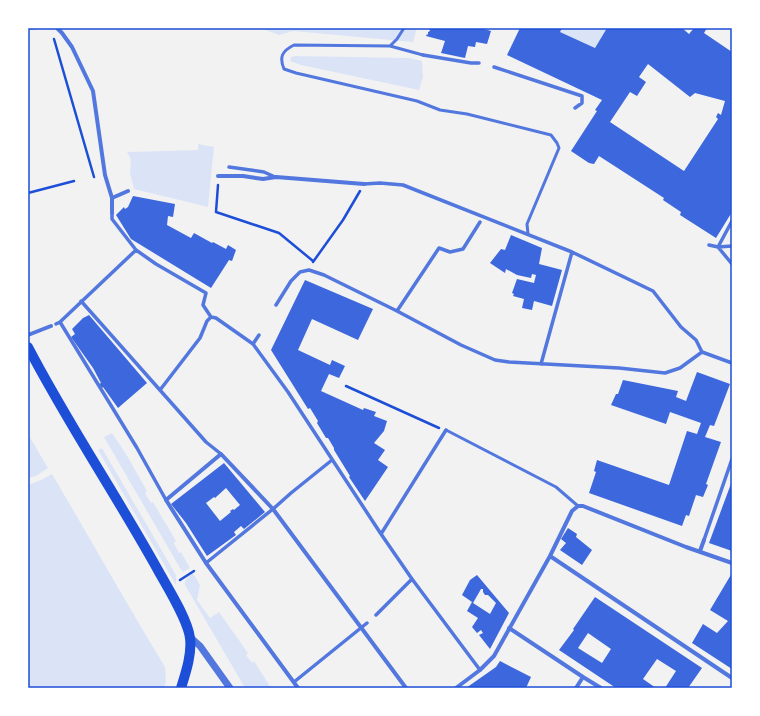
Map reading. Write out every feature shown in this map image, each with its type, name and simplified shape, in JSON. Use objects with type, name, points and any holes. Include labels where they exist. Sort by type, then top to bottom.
[{"type":"main road","points":[[28,347],[40,370],[146,548],[179,609],[190,637],[187,666],[181,688]]},
{"type":"main road","points":[[28,363],[40,370]]},
{"type":"street","points":[[57,28],[61,30],[72,47],[93,91],[105,174],[112,198],[112,219],[136,250],[156,264],[206,293],[203,305],[211,317],[216,318],[253,344],[288,392],[412,579],[480,670]]},
{"type":"street","points":[[423,55],[479,63]]},
{"type":"street","points":[[494,67],[582,96],[582,103],[575,108]]},
{"type":"street","points":[[228,167],[264,172],[276,177]]},
{"type":"street","points":[[218,176],[243,176],[263,179],[276,177],[364,184],[380,183],[404,185],[572,252],[609,268],[653,291],[681,327],[696,340],[702,352],[732,363]]},
{"type":"street","points":[[112,198],[128,191]]},
{"type":"street","points":[[718,246],[732,221]]},
{"type":"street","points":[[397,311],[439,248],[450,252],[463,249],[480,222]]},
{"type":"street","points":[[709,245],[732,246]]},
{"type":"street","points":[[718,246],[732,264]]},
{"type":"street","points":[[28,335],[56,324],[136,250]]},
{"type":"street","points":[[541,364],[572,252]]},
{"type":"street","points":[[276,305],[291,281],[300,272],[309,270],[324,275],[461,345],[495,360],[619,368],[665,373],[680,368],[702,352]]},
{"type":"street","points":[[81,301],[206,442],[221,454],[273,509],[406,688]]},
{"type":"street","points":[[160,390],[200,338],[207,321],[211,317]]},
{"type":"street","points":[[56,324],[137,448],[166,500],[206,564],[298,688]]},
{"type":"street","points":[[253,344],[259,334]]},
{"type":"street","points":[[381,534],[446,430]]},
{"type":"street","points":[[166,500],[221,454]]},
{"type":"street","points":[[700,551],[732,459]]},
{"type":"street","points":[[206,564],[332,460]]},
{"type":"street","points":[[456,688],[480,670],[494,656],[550,556],[572,511],[578,506],[584,506],[604,515],[732,563]]},
{"type":"street","points":[[550,556],[732,678]]},
{"type":"street","points":[[376,615],[412,579]]},
{"type":"street","points":[[294,682],[368,623]]},
{"type":"street","points":[[509,628],[583,678],[601,688]]},
{"type":"street","points":[[190,637],[200,646],[230,688]]},
{"type":"street","points":[[576,688],[583,678]]},
{"type":"lane","points":[[390,46],[397,39],[404,28]]},
{"type":"lane","points":[[423,55],[390,46],[294,44],[287,48],[282,55],[281,61],[284,69],[296,73],[417,101],[440,110],[467,114],[550,135],[557,143],[559,148],[527,224],[528,234]]},
{"type":"lane","points":[[446,430],[556,488],[578,506]]},
{"type":"path","points":[[28,28],[36,28]]},
{"type":"path","points":[[53,33],[94,177]]},
{"type":"path","points":[[218,176],[216,212],[279,233],[313,261]]},
{"type":"path","points":[[28,193],[74,181]]},
{"type":"path","points":[[309,270],[313,261],[343,220],[364,184]]},
{"type":"path","points":[[346,386],[446,430]]},
{"type":"path","points":[[180,580],[194,571]]},
{"type":"shaded area","points":[[260,28],[417,28],[413,42],[293,31],[279,35]]},
{"type":"shaded area","points":[[562,28],[607,28],[595,48],[560,32]]},
{"type":"shaded area","points":[[291,57],[409,58],[422,61],[423,77],[419,90],[301,65],[290,61]]},
{"type":"shaded area","points":[[198,144],[214,147],[208,207],[134,189],[130,172],[131,161],[127,152],[198,150]]},
{"type":"shaded area","points":[[112,433],[147,491],[145,493],[151,503],[153,502],[176,541],[174,543],[179,553],[181,552],[190,568],[183,572],[104,437]]},
{"type":"shaded area","points":[[28,434],[48,468],[36,476],[28,478]]},
{"type":"shaded area","points":[[102,448],[176,575],[176,585],[98,450]]},
{"type":"shaded area","points":[[52,474],[165,667],[166,681],[164,688],[28,688],[28,485]]},
{"type":"shaded area","points":[[193,573],[200,585],[197,600],[210,618],[219,612],[248,653],[246,655],[252,663],[254,661],[271,688],[245,688],[185,585],[186,580]]},
{"type":"building","points":[[429,28],[481,28],[491,31],[487,44],[476,42],[475,47],[468,46],[465,58],[441,53],[445,41],[426,36],[430,31]]},
{"type":"building","points":[[520,28],[562,28],[560,32],[595,48],[607,28],[682,28],[689,34],[694,28],[707,28],[704,33],[732,52],[732,212],[716,238],[680,215],[681,212],[663,200],[664,198],[599,156],[594,164],[589,163],[571,151],[597,111],[595,110],[602,100],[507,55]],"holes":[[[648,64],[690,97],[695,93],[725,101],[721,115],[718,113],[716,117],[718,119],[684,171],[610,122],[630,92],[637,96],[646,82],[639,77]]]},
{"type":"building","points":[[133,196],[175,204],[173,217],[168,216],[167,225],[191,238],[194,233],[226,249],[228,245],[236,250],[232,261],[229,260],[211,288],[131,239],[116,215],[124,207],[125,209],[128,207]]},
{"type":"building","points":[[511,235],[542,248],[539,264],[562,270],[552,306],[534,301],[532,310],[522,308],[524,299],[513,296],[514,294],[512,293],[517,279],[534,283],[536,275],[532,274],[531,278],[517,275],[506,269],[505,273],[490,263],[501,249],[505,250]]},
{"type":"building","points":[[305,280],[373,309],[358,340],[312,319],[298,350],[330,365],[332,360],[345,366],[339,378],[329,374],[321,391],[363,410],[364,408],[376,412],[374,416],[387,421],[384,431],[374,443],[385,450],[378,460],[388,467],[365,501],[349,477],[350,476],[328,438],[326,438],[317,423],[318,421],[310,408],[308,409],[271,350]]},
{"type":"building","points":[[89,315],[147,383],[118,408],[103,387],[102,388],[99,384],[101,383],[93,368],[71,337],[75,334],[72,329],[83,318]]},
{"type":"building","points":[[697,372],[730,384],[714,426],[710,425],[705,437],[721,442],[706,484],[708,485],[703,497],[696,495],[689,516],[686,515],[682,526],[589,493],[596,472],[594,471],[597,460],[669,485],[687,431],[697,434],[701,423],[670,412],[666,424],[611,405],[616,394],[618,394],[623,380],[678,391],[676,397],[686,401]]},
{"type":"building","points":[[224,463],[265,512],[244,529],[241,526],[234,532],[236,535],[207,556],[186,523],[171,504]],"holes":[[[226,488],[240,505],[234,510],[233,509],[230,511],[231,512],[220,521],[206,503],[214,497],[215,498]]]},
{"type":"building","points":[[732,481],[732,551],[709,543]]},
{"type":"building","points":[[568,528],[577,534],[576,537],[592,550],[582,565],[560,550],[566,543],[561,539]]},
{"type":"building","points":[[732,573],[732,669],[692,643],[703,624],[717,633],[728,621],[710,610]]},
{"type":"building","points":[[477,575],[509,613],[490,649],[479,635],[483,633],[481,630],[477,633],[472,627],[478,618],[467,611],[472,602],[462,595],[470,580]],"holes":[[[481,589],[483,589],[485,595],[488,595],[496,603],[490,614],[473,603]]]},
{"type":"building","points":[[595,597],[702,668],[688,688],[665,688],[676,671],[657,659],[643,679],[656,688],[616,688],[559,650],[574,630],[573,629]],"holes":[[[588,633],[611,649],[602,663],[578,648]]]},
{"type":"building","points":[[500,661],[531,677],[526,688],[466,688],[496,667]]}]
